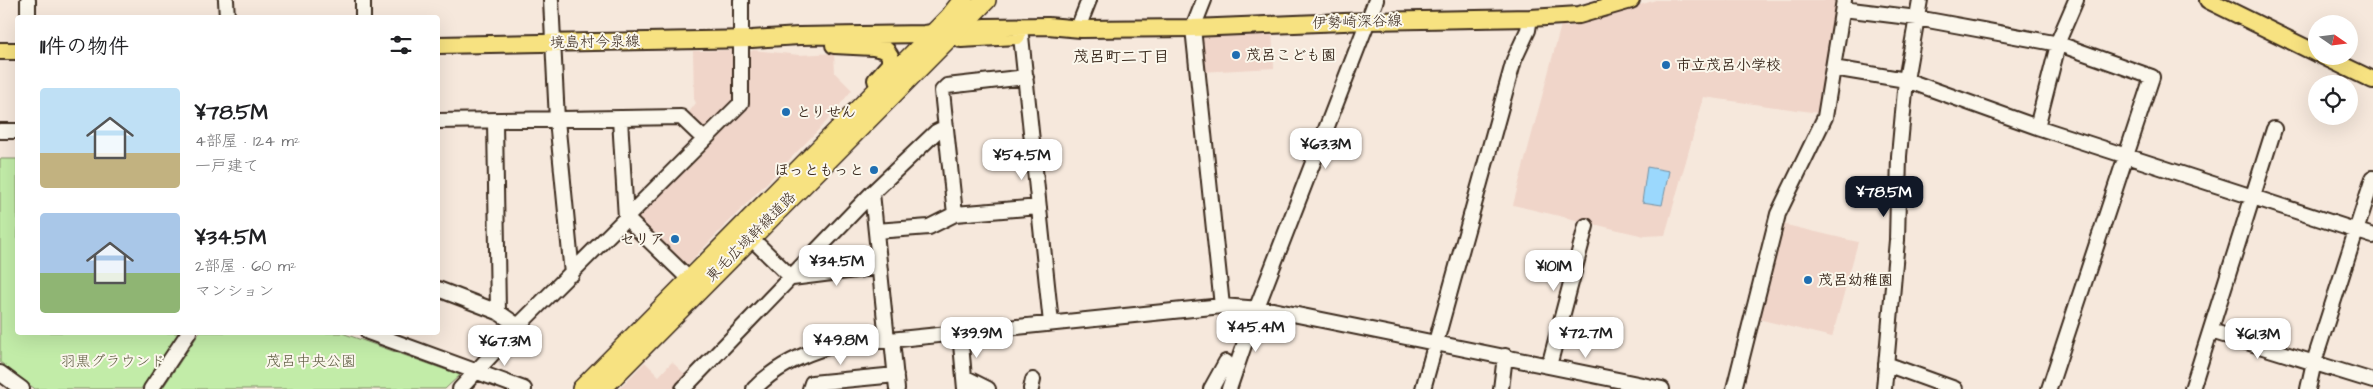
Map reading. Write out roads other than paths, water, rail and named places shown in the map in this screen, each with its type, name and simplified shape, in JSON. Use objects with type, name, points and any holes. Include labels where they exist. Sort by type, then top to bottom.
[{"type":"highway","name":"東毛広域幹線道路","points":[[602,389],[751,238],[941,36],[964,0]]},
{"type":"highway","name":"東毛広域幹線道路","points":[[582,389],[845,122],[941,36],[986,0]]},
{"type":"main road","name":"伊勢崎深谷線","points":[[941,36],[1048,26],[1081,29],[1194,28],[1368,21],[1530,18],[1579,14],[1631,0]]},
{"type":"main road","points":[[2208,0],[2233,5],[2308,48]]},
{"type":"main road","name":"伊勢崎深谷線","points":[[941,36],[1021,36],[1081,29]]},
{"type":"main road","name":"境島村今泉線","points":[[440,45],[747,39],[799,36],[941,36]]},
{"type":"main road","name":"境島村今泉線","points":[[747,39],[794,46],[834,45],[941,36]]},
{"type":"main road","points":[[834,45],[881,48],[886,50],[891,60],[888,67],[860,97],[845,122]]},
{"type":"main road","points":[[0,52],[15,51]]},
{"type":"main road","points":[[2342,65],[2373,80]]},
{"type":"street","points":[[28,0],[28,15]]},
{"type":"street","points":[[226,0],[227,15]]},
{"type":"street","points":[[362,0],[363,15]]},
{"type":"street","points":[[551,0],[557,120],[572,274]]},
{"type":"street","points":[[460,389],[518,326],[741,103],[747,39],[741,0]]},
{"type":"street","points":[[1081,29],[1080,23],[1089,0]]},
{"type":"street","points":[[1204,0],[1194,28],[1222,306]]},
{"type":"street","points":[[1228,389],[1257,307],[1376,0]]},
{"type":"street","points":[[1884,389],[1897,231],[1899,156],[1906,80],[1920,0]]},
{"type":"street","points":[[2037,127],[2058,44],[2076,0]]},
{"type":"street","points":[[1734,389],[1778,214],[1824,116],[1844,4],[2058,44],[2152,76],[2049,389]]},
{"type":"street","points":[[1423,389],[1434,343],[1514,60],[1528,30],[1530,18]]},
{"type":"street","points":[[1021,36],[1051,323]]},
{"type":"street","points":[[1833,68],[1906,80],[2037,127],[2373,236]]},
{"type":"street","points":[[955,214],[942,90],[947,86],[1026,77]]},
{"type":"street","points":[[440,122],[681,117],[704,139]]},
{"type":"street","points":[[620,119],[626,218],[689,279]]},
{"type":"street","points":[[495,122],[498,312]]},
{"type":"street","points":[[683,389],[792,278],[872,192],[936,132],[946,127]]},
{"type":"street","points":[[2192,389],[2274,129]]},
{"type":"street","points":[[0,131],[15,130]]},
{"type":"street","points":[[2308,389],[2314,362],[2373,178]]},
{"type":"street","points":[[810,389],[812,383],[897,382],[879,267],[872,192]]},
{"type":"street","points":[[876,232],[929,227],[955,214],[1039,206]]},
{"type":"street","points":[[1549,366],[1586,226]]},
{"type":"street","points":[[751,238],[792,278]]},
{"type":"street","points":[[792,278],[879,267]]},
{"type":"street","points":[[440,290],[498,312],[518,326]]},
{"type":"street","points":[[754,389],[780,368],[813,351],[831,346],[1222,306],[1257,307],[1662,389]]},
{"type":"street","points":[[2211,332],[2373,381]]},
{"type":"street","points":[[960,333],[965,383],[988,389]]},
{"type":"street","points":[[152,389],[187,335]]},
{"type":"street","points":[[376,335],[524,389]]},
{"type":"street","points":[[1501,389],[1505,356]]},
{"type":"street","points":[[1211,389],[1226,362]]},
{"type":"street","points":[[1886,364],[1954,389]]},
{"type":"street","points":[[0,373],[22,389]]},
{"type":"water","points":[[1647,167],[1669,171],[1662,205],[1642,202]]},
{"type":"place","name":"茂呂こども園","points":[[1236,55]]},
{"type":"place","name":"市立茂呂小学校","points":[[1666,65]]},
{"type":"place","name":"とりせん","points":[[786,112]]},
{"type":"place","name":"ほっともっと","points":[[874,170]]},
{"type":"place","name":"セリア","points":[[675,239]]},
{"type":"place","name":"茂呂幼稚園","points":[[1808,280]]},
{"type":"district","name":"茂呂町二丁目","points":[[1121,57]]},
{"type":"park label","name":"羽黒グラウンド","points":[[113,361]]},
{"type":"park label","name":"茂呂中央公園","points":[[311,361]]}]
